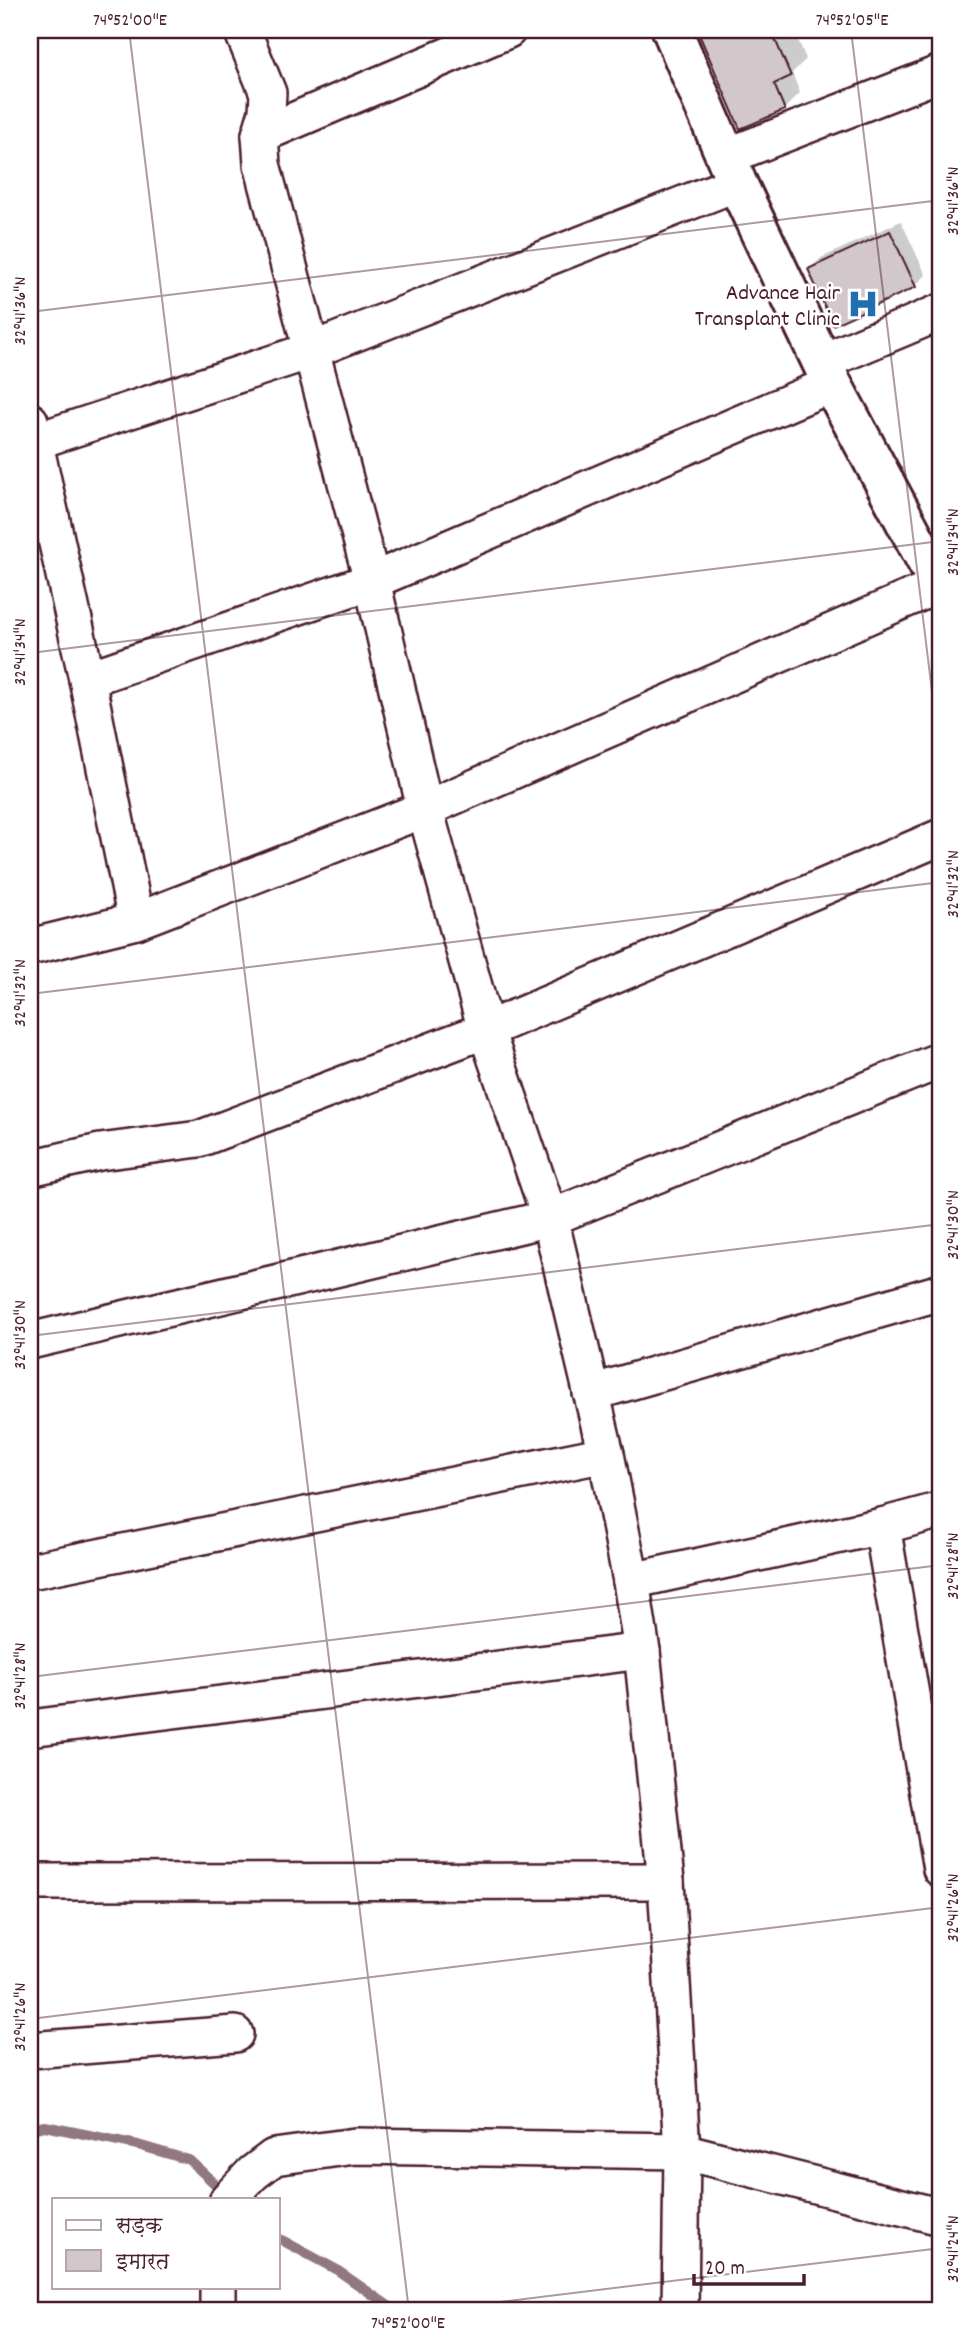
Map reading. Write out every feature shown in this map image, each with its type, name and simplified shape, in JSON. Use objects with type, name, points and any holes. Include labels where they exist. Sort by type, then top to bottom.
[{"type":"street","points":[[242,30],[268,93],[260,135],[262,164],[372,581],[425,809],[486,1030],[550,1218],[606,1454],[631,1581],[642,1651],[666,1881],[682,2151],[680,2311]]},
{"type":"street","points":[[260,135],[508,30]]},
{"type":"street","points":[[30,947],[136,921],[425,809],[940,587],[827,373],[731,170],[672,30]]},
{"type":"street","points":[[136,921],[87,679],[31,436],[310,351],[731,170],[941,73]]},
{"type":"street","points":[[87,679],[372,581],[827,373],[941,312]]},
{"type":"street","points":[[30,1168],[100,1152],[199,1139],[486,1030],[941,837]]},
{"type":"street","points":[[30,1341],[550,1218],[941,1060]]},
{"type":"street","points":[[591,1393],[941,1292]]},
{"type":"street","points":[[30,1571],[606,1454]]},
{"type":"street","points":[[631,1581],[882,1527],[941,1510]]},
{"type":"street","points":[[882,1527],[941,1869]]},
{"type":"street","points":[[30,1728],[642,1651]]},
{"type":"street","points":[[30,1882],[666,1881]]},
{"type":"street","points":[[30,2050],[235,2034]]},
{"type":"street","points":[[229,2198],[253,2173],[274,2157],[355,2146],[682,2151],[941,2217]]},
{"type":"street","points":[[218,2288],[218,2311]]},
{"type":"building","points":[[771,30],[791,76],[774,84],[785,110],[740,129],[698,32]]},
{"type":"building","points":[[890,231],[916,287],[833,325],[808,269]]},
{"type":"waterway","points":[[30,2129],[45,2126],[138,2145],[189,2160],[225,2193]]},
{"type":"waterway","points":[[280,2239],[337,2270],[396,2311]]},
{"type":"place","name":"Advance Hair Transplant Clinic","points":[[863,304]]}]
